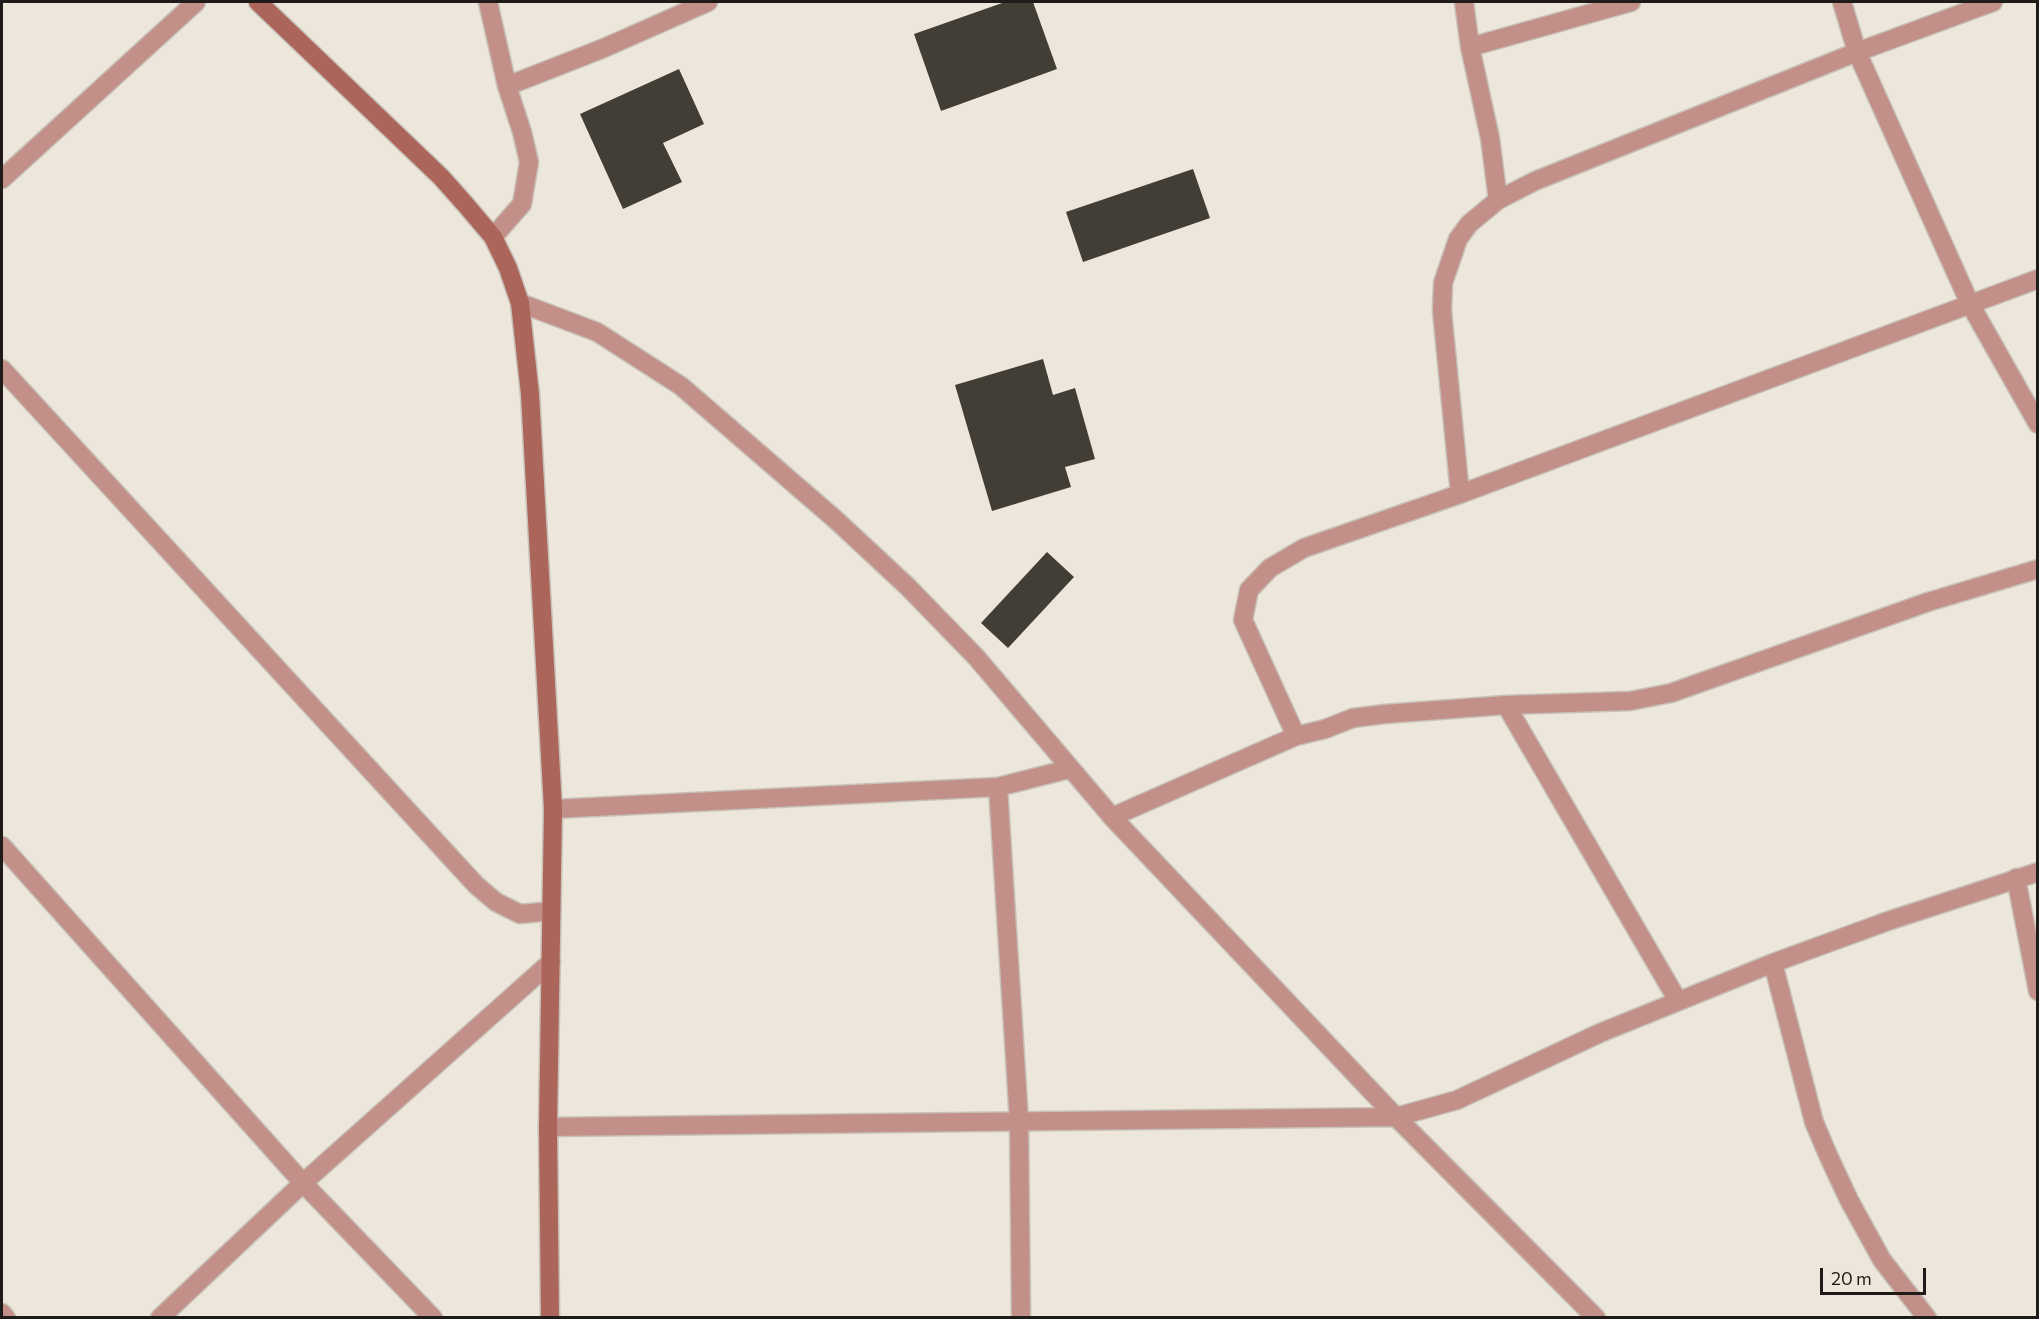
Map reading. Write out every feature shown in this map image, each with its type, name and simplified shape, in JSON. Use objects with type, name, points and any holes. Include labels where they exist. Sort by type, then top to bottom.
[{"type":"street","points":[[2,179],[196,2]]},
{"type":"street","points":[[258,2],[441,177],[493,237],[508,268],[520,303],[530,394],[553,809],[548,1127],[550,1317]]},
{"type":"street","points":[[488,2],[507,86],[529,162],[522,204],[493,237]]},
{"type":"street","points":[[507,86],[604,48],[708,2]]},
{"type":"street","points":[[1464,2],[1470,47],[1490,138],[1498,200]]},
{"type":"street","points":[[1470,47],[1631,2]]},
{"type":"street","points":[[1842,2],[1857,52],[1970,304],[2037,424]]},
{"type":"street","points":[[1460,494],[1442,311],[1443,283],[1458,238],[1469,224],[1498,200],[1535,181],[1857,52],[1993,2]]},
{"type":"street","points":[[1296,736],[1243,620],[1249,590],[1270,568],[1305,548],[1460,494],[2037,279]]},
{"type":"street","points":[[520,303],[597,332],[681,386],[908,586],[976,657],[1112,817],[1396,1117],[1596,1317]]},
{"type":"street","points":[[2,369],[476,885],[496,902],[520,914],[551,911]]},
{"type":"street","points":[[1112,817],[1296,736],[1325,729],[1353,718],[1506,705],[1630,701],[1671,693],[1928,602],[2037,569]]},
{"type":"street","points":[[1506,705],[1678,1001]]},
{"type":"street","points":[[553,809],[999,787],[1069,769]]},
{"type":"street","points":[[999,787],[1019,1122],[1020,1317]]},
{"type":"street","points":[[2,846],[303,1183],[433,1317]]},
{"type":"street","points":[[548,1127],[1396,1117],[1457,1100],[1600,1033],[1773,963],[1888,921],[2037,872]]},
{"type":"street","points":[[2016,878],[2037,992]]},
{"type":"street","points":[[160,1317],[303,1183],[551,962]]},
{"type":"street","points":[[1773,963],[1814,1122],[1828,1155],[1882,1260],[1927,1317]]},
{"type":"street","points":[[2,1313],[6,1317]]},
{"type":"building","points":[[1005,2],[1033,2],[1057,69],[941,111],[914,34]]},
{"type":"building","points":[[679,69],[704,124],[663,143],[682,182],[623,209],[580,114]]},
{"type":"building","points":[[1193,169],[1210,218],[1083,262],[1066,212]]},
{"type":"building","points":[[1043,359],[1053,395],[1075,388],[1095,459],[1065,467],[1071,487],[992,511],[955,385]]},
{"type":"building","points":[[1047,552],[1074,577],[1008,648],[981,623]]}]
